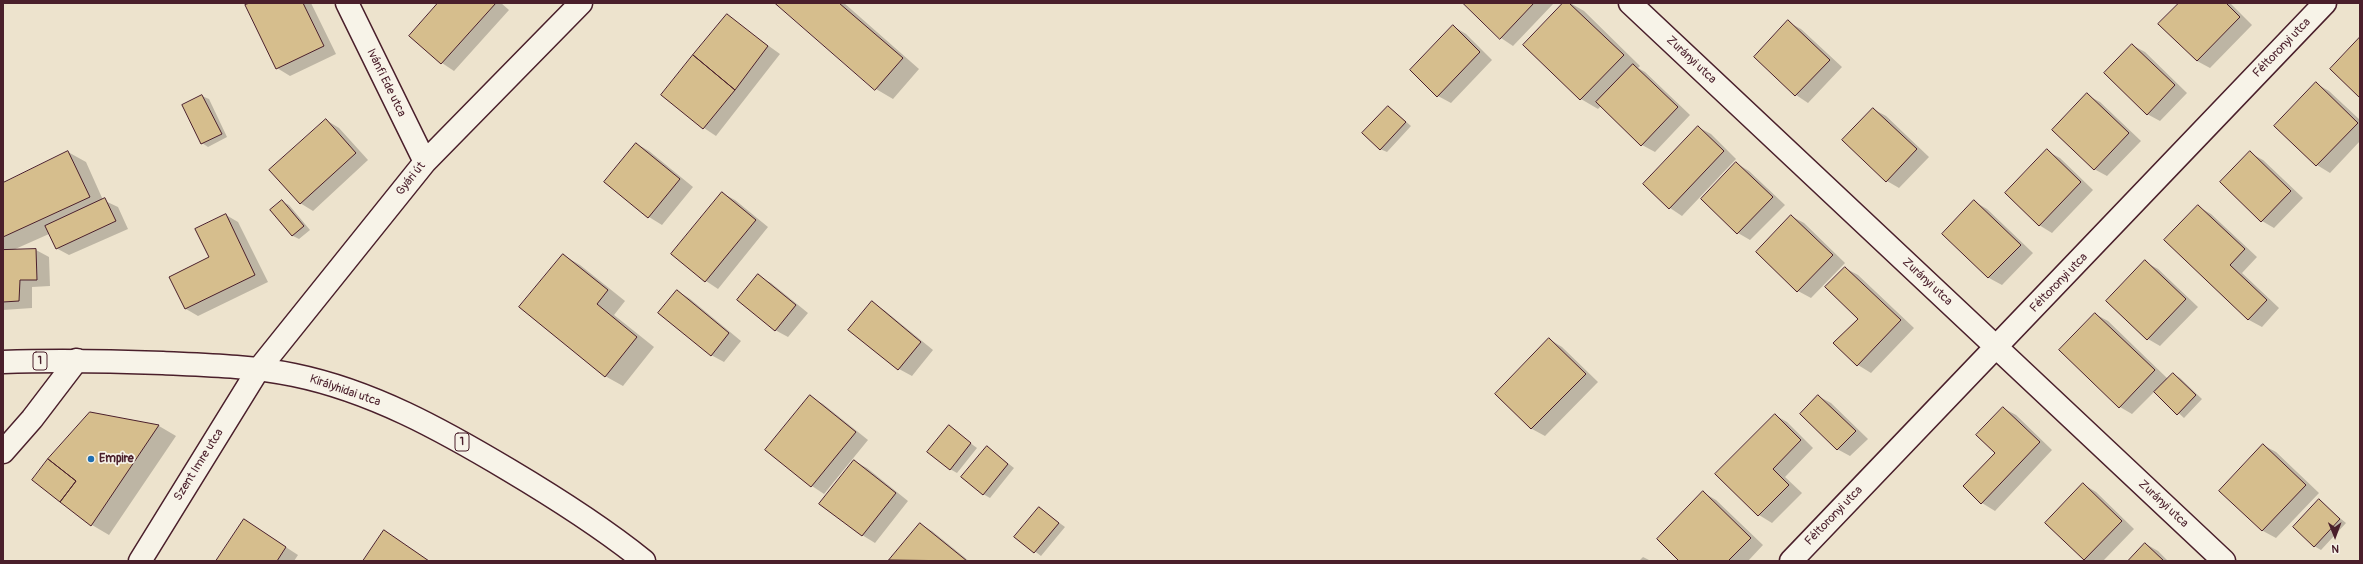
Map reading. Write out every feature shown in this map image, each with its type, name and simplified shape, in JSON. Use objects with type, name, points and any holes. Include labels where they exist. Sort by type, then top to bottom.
[{"type":"street","name":"Ivánfi Ede utca","points":[[347,3],[425,162]]},
{"type":"street","name":"Gyári út","points":[[258,370],[425,162],[581,3]]},
{"type":"street","name":"Zurányi utca","points":[[1630,3],[2224,561]]},
{"type":"street","name":"Féltoronyi utca","points":[[1791,561],[1997,348],[2325,3]]},
{"type":"street","name":"Királyhidai utca","points":[[3,362],[77,360],[199,364],[258,370],[321,382],[415,417],[530,483],[613,536],[644,561]]},
{"type":"street","points":[[3,452],[32,419],[77,360]]},
{"type":"street","name":"Szent Imre utca","points":[[140,561],[258,370]]},
{"type":"building","points":[[250,3],[303,3],[324,46],[276,69],[245,5]]},
{"type":"building","points":[[438,3],[496,3],[441,64],[409,36]]},
{"type":"building","points":[[775,3],[839,3],[903,58],[875,90]]},
{"type":"building","points":[[1463,3],[1534,3],[1500,39]]},
{"type":"building","points":[[1563,3],[1569,3],[1624,55],[1580,100],[1523,45]]},
{"type":"building","points":[[2179,3],[2226,3],[2240,17],[2197,61],[2158,24]]},
{"type":"building","points":[[727,14],[768,46],[735,90],[693,55]]},
{"type":"building","points":[[1788,20],[1830,60],[1795,96],[1754,57]]},
{"type":"building","points":[[1453,25],[1480,52],[1437,97],[1410,70]]},
{"type":"building","points":[[2360,37],[2360,98],[2330,69]]},
{"type":"building","points":[[2132,44],[2175,85],[2147,115],[2104,73]]},
{"type":"building","points":[[693,55],[735,90],[703,129],[661,95]]},
{"type":"building","points":[[1633,64],[1678,107],[1641,146],[1596,102]]},
{"type":"building","points":[[2316,82],[2358,123],[2316,166],[2274,126]]},
{"type":"building","points":[[2087,93],[2129,133],[2094,170],[2052,130]]},
{"type":"building","points":[[202,95],[222,134],[201,144],[182,105]]},
{"type":"building","points":[[1388,106],[1406,122],[1380,150],[1362,133]]},
{"type":"building","points":[[1873,108],[1917,149],[1886,182],[1842,140]]},
{"type":"building","points":[[326,119],[356,153],[300,204],[269,170]]},
{"type":"building","points":[[1698,126],[1724,151],[1669,209],[1643,184]]},
{"type":"building","points":[[636,143],[680,179],[648,218],[604,182]]},
{"type":"building","points":[[2047,149],[2081,182],[2039,226],[2005,193]]},
{"type":"building","points":[[68,151],[90,197],[3,237],[3,183]]},
{"type":"building","points":[[2250,151],[2291,191],[2261,222],[2220,182]]},
{"type":"building","points":[[1736,162],[1773,197],[1737,234],[1701,199]]},
{"type":"building","points":[[722,192],[756,220],[705,282],[671,254]]},
{"type":"building","points":[[105,198],[116,221],[56,249],[45,226]]},
{"type":"building","points":[[282,200],[304,226],[292,236],[270,210]]},
{"type":"building","points":[[1974,200],[2021,245],[1988,278],[1942,234]]},
{"type":"building","points":[[2198,205],[2245,249],[2230,265],[2267,300],[2248,320],[2164,240]]},
{"type":"building","points":[[226,214],[255,275],[185,309],[169,277],[209,257],[195,229]]},
{"type":"building","points":[[1791,215],[1833,255],[1797,292],[1756,252]]},
{"type":"building","points":[[36,249],[37,280],[20,280],[19,301],[3,302],[3,250]]},
{"type":"building","points":[[563,254],[608,290],[597,304],[637,337],[605,377],[519,307]]},
{"type":"building","points":[[2145,260],[2186,299],[2147,340],[2106,301]]},
{"type":"building","points":[[1845,267],[1901,320],[1857,366],[1833,343],[1858,319],[1825,287]]},
{"type":"building","points":[[758,274],[796,305],[775,331],[737,300]]},
{"type":"building","points":[[677,290],[729,333],[711,356],[658,313]]},
{"type":"building","points":[[872,301],[921,342],[898,370],[848,330]]},
{"type":"building","points":[[2095,313],[2155,370],[2119,408],[2059,350]]},
{"type":"building","points":[[1549,338],[1586,374],[1531,429],[1495,394]]},
{"type":"building","points":[[2173,373],[2196,395],[2177,415],[2154,392]]},
{"type":"building","points":[[810,395],[856,432],[811,487],[765,450]]},
{"type":"building","points":[[1818,395],[1856,431],[1837,450],[1800,414]]},
{"type":"building","points":[[2003,407],[2040,442],[1981,504],[1963,486],[1995,453],[1976,435]]},
{"type":"building","points":[[90,412],[159,425],[91,526],[60,502],[76,481],[48,459]]},
{"type":"building","points":[[1775,414],[1801,440],[1773,469],[1789,485],[1758,516],[1715,474]]},
{"type":"building","points":[[949,425],[971,443],[950,470],[927,452]]},
{"type":"building","points":[[2263,444],[2306,485],[2262,531],[2219,491]]},
{"type":"building","points":[[987,446],[1008,464],[983,495],[961,477]]},
{"type":"building","points":[[48,459],[76,481],[60,502],[32,480]]},
{"type":"building","points":[[854,460],[896,493],[862,536],[819,504]]},
{"type":"building","points":[[2083,483],[2122,521],[2084,560],[2045,523]]},
{"type":"building","points":[[1703,491],[1751,538],[1728,561],[1679,561],[1657,539]]},
{"type":"building","points":[[2319,499],[2340,519],[2314,547],[2293,527]]},
{"type":"building","points":[[1039,507],[1059,523],[1034,553],[1014,537]]},
{"type":"building","points":[[244,519],[286,547],[277,561],[216,561]]},
{"type":"building","points":[[920,523],[967,561],[889,560]]},
{"type":"building","points":[[384,530],[429,561],[363,561]]},
{"type":"building","points":[[2145,543],[2164,561],[2128,561]]},
{"type":"place","name":"Empire","points":[[91,459]]}]
